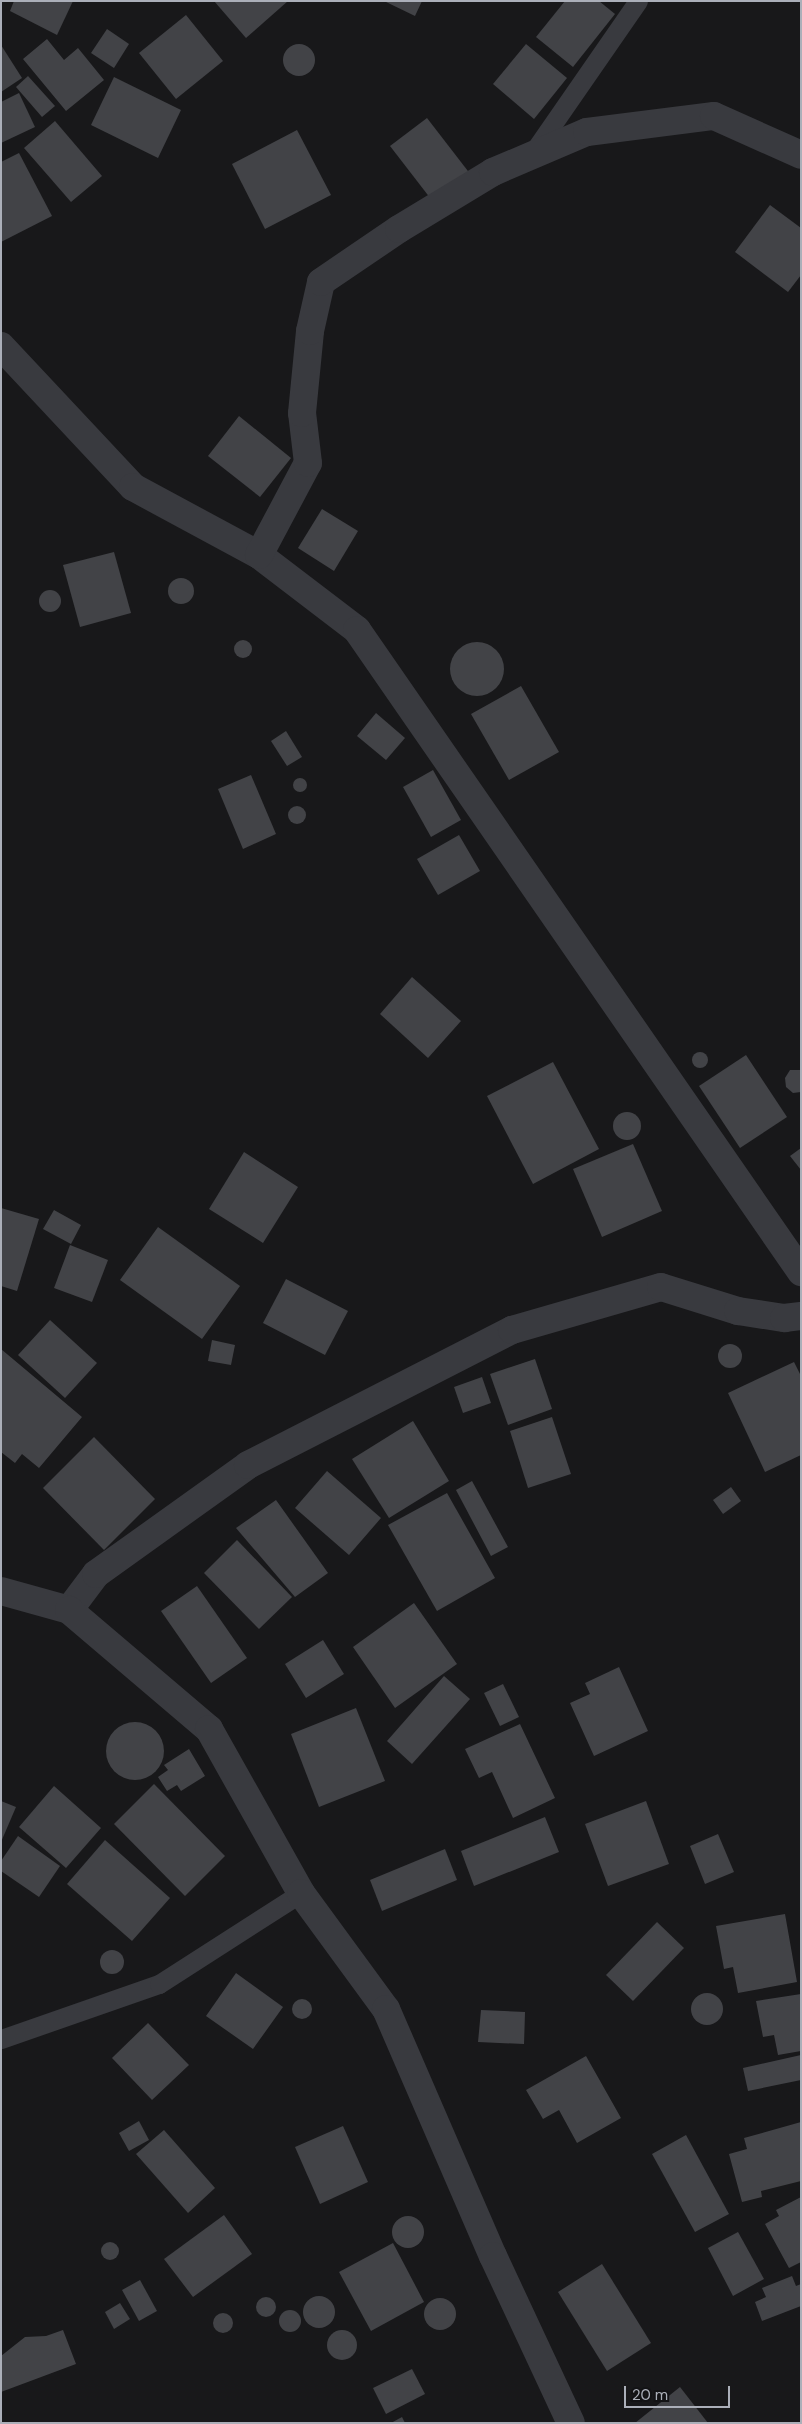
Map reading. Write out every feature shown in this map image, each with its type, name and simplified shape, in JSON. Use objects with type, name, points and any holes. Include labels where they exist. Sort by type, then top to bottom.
[{"type":"street","points":[[259,554],[308,462],[302,413],[310,331],[321,282],[399,229],[492,172],[587,132],[714,116],[801,155]]},
{"type":"street","points":[[1,346],[133,487],[259,554],[357,630],[801,1272]]},
{"type":"street","points":[[69,1610],[96,1574],[248,1465],[512,1330],[662,1287],[738,1311],[784,1318],[801,1316]]},
{"type":"street","points":[[1,1592],[69,1610],[209,1729],[301,1893],[386,2009],[493,2256],[571,2423]]},
{"type":"lane","points":[[531,156],[638,1]]},
{"type":"lane","points":[[1,2039],[159,1984],[301,1893]]},
{"type":"building","points":[[14,1],[73,1],[57,35],[10,11]]},
{"type":"building","points":[[214,1],[288,1],[246,38]]},
{"type":"building","points":[[384,1],[422,1],[415,16]]},
{"type":"building","points":[[565,1],[599,1],[615,14],[573,67],[536,37]]},
{"type":"building","points":[[186,15],[223,61],[176,99],[139,53]]},
{"type":"building","points":[[107,29],[129,44],[114,68],[91,53]]},
{"type":"building","points":[[47,39],[64,60],[78,48],[104,80],[66,111],[23,59]]},
{"type":"building","points":[[299,44],[305,45],[310,49],[314,54],[314,66],[310,71],[305,75],[299,76],[293,75],[288,71],[284,66],[283,60],[284,54],[288,49],[293,45]]},
{"type":"building","points":[[526,44],[567,78],[534,119],[493,84]]},
{"type":"building","points":[[1,45],[22,78],[1,92]]},
{"type":"building","points":[[28,76],[55,106],[42,117],[16,87]]},
{"type":"building","points":[[114,77],[181,110],[158,158],[91,125]]},
{"type":"building","points":[[19,93],[35,127],[1,143],[1,102]]},
{"type":"building","points":[[427,118],[471,175],[434,203],[390,146]]},
{"type":"building","points":[[55,121],[102,176],[71,202],[24,148]]},
{"type":"building","points":[[297,130],[331,195],[265,229],[232,164]]},
{"type":"building","points":[[19,153],[52,216],[1,242],[1,162]]},
{"type":"building","points":[[770,205],[801,228],[801,275],[788,292],[735,252]]},
{"type":"building","points":[[239,416],[291,458],[260,497],[208,456]]},
{"type":"building","points":[[322,509],[358,531],[334,571],[298,548]]},
{"type":"building","points":[[114,552],[131,613],[80,627],[63,565]]},
{"type":"building","points":[[181,578],[190,582],[194,591],[190,600],[181,604],[172,600],[168,591],[172,582]]},
{"type":"building","points":[[50,590],[58,593],[61,601],[58,609],[50,612],[42,609],[39,601],[42,593]]},
{"type":"building","points":[[243,640],[251,645],[252,649],[247,657],[243,658],[235,653],[234,649],[239,641]]},
{"type":"building","points":[[477,642],[487,644],[496,650],[502,659],[504,669],[502,679],[496,688],[487,694],[477,696],[467,694],[458,688],[452,679],[450,669],[452,659],[458,650],[467,644]]},
{"type":"building","points":[[521,686],[559,752],[509,780],[471,714]]},
{"type":"building","points":[[376,713],[405,738],[386,760],[357,736]]},
{"type":"building","points":[[286,731],[302,757],[287,766],[271,741]]},
{"type":"building","points":[[433,770],[461,820],[431,837],[403,787]]},
{"type":"building","points":[[251,775],[276,834],[243,849],[218,789]]},
{"type":"building","points":[[297,778],[303,778],[307,785],[303,792],[297,792],[293,788],[293,782]]},
{"type":"building","points":[[297,806],[303,809],[306,815],[303,821],[297,824],[291,821],[288,815],[291,809]]},
{"type":"building","points":[[459,835],[480,871],[438,895],[417,859]]},
{"type":"building","points":[[412,977],[461,1021],[428,1058],[380,1014]]},
{"type":"building","points":[[697,1052],[703,1052],[708,1057],[706,1066],[697,1068],[692,1063],[692,1057]]},
{"type":"building","points":[[746,1055],[787,1117],[740,1148],[699,1086]]},
{"type":"building","points":[[553,1062],[599,1149],[533,1184],[487,1096]]},
{"type":"building","points":[[790,1070],[801,1070],[801,1092],[793,1093],[786,1087],[785,1078]]},
{"type":"building","points":[[627,1112],[637,1116],[641,1126],[637,1136],[627,1140],[617,1136],[613,1126],[617,1116]]},
{"type":"building","points":[[633,1144],[662,1211],[602,1237],[573,1169]]},
{"type":"building","points":[[801,1148],[801,1170],[790,1156]]},
{"type":"building","points":[[244,1152],[298,1187],[263,1243],[209,1209]]},
{"type":"building","points":[[1,1208],[39,1219],[17,1291],[1,1286]]},
{"type":"building","points":[[54,1210],[81,1225],[71,1244],[43,1229]]},
{"type":"building","points":[[158,1227],[240,1286],[202,1339],[120,1280]]},
{"type":"building","points":[[70,1245],[108,1260],[92,1302],[54,1288]]},
{"type":"building","points":[[286,1279],[348,1311],[325,1355],[263,1323]]},
{"type":"building","points":[[50,1320],[97,1363],[65,1398],[18,1355]]},
{"type":"building","points":[[212,1340],[235,1345],[231,1365],[208,1361]]},
{"type":"building","points":[[730,1344],[739,1347],[742,1356],[739,1365],[730,1368],[721,1365],[718,1356],[721,1347]]},
{"type":"building","points":[[1,1349],[82,1417],[39,1468],[22,1454],[15,1463],[1,1452]]},
{"type":"building","points":[[535,1359],[552,1409],[508,1425],[490,1374]]},
{"type":"building","points":[[794,1362],[801,1376],[801,1455],[765,1472],[728,1393]]},
{"type":"building","points":[[482,1377],[491,1403],[463,1413],[454,1387]]},
{"type":"building","points":[[552,1417],[571,1474],[528,1488],[510,1431]]},
{"type":"building","points":[[413,1421],[449,1481],[389,1518],[352,1459]]},
{"type":"building","points":[[94,1437],[155,1499],[104,1550],[43,1488]]},
{"type":"building","points":[[327,1471],[381,1518],[349,1555],[295,1508]]},
{"type":"building","points":[[472,1481],[508,1547],[491,1556],[456,1490]]},
{"type":"building","points":[[731,1487],[741,1501],[723,1514],[713,1500]]},
{"type":"building","points":[[447,1493],[495,1578],[437,1611],[388,1525]]},
{"type":"building","points":[[276,1500],[328,1573],[295,1597],[236,1528]]},
{"type":"building","points":[[237,1540],[292,1597],[259,1629],[204,1573]]},
{"type":"building","points":[[197,1586],[247,1658],[211,1683],[161,1611]]},
{"type":"building","points":[[414,1603],[457,1664],[395,1708],[353,1647]]},
{"type":"building","points":[[323,1640],[344,1674],[306,1698],[285,1664]]},
{"type":"building","points":[[619,1667],[648,1731],[594,1756],[570,1703],[590,1694],[585,1683]]},
{"type":"building","points":[[444,1676],[470,1699],[412,1764],[387,1741]]},
{"type":"building","points":[[503,1684],[519,1717],[500,1726],[484,1693]]},
{"type":"building","points":[[356,1708],[385,1781],[319,1807],[291,1734]]},
{"type":"building","points":[[129,1722],[141,1722],[156,1730],[164,1745],[164,1757],[156,1772],[141,1780],[129,1780],[114,1772],[106,1757],[106,1745],[114,1730]]},
{"type":"building","points":[[520,1724],[555,1798],[513,1818],[492,1772],[479,1778],[465,1749]]},
{"type":"building","points":[[189,1749],[205,1776],[181,1791],[177,1785],[167,1791],[158,1777],[168,1770],[164,1765]]},
{"type":"building","points":[[154,1784],[225,1856],[185,1896],[114,1824]]},
{"type":"building","points":[[54,1786],[101,1828],[66,1868],[19,1827]]},
{"type":"building","points":[[1,1801],[16,1807],[1,1842]]},
{"type":"building","points":[[646,1801],[669,1864],[608,1886],[585,1824]]},
{"type":"building","points":[[545,1817],[559,1852],[474,1886],[461,1851]]},
{"type":"building","points":[[718,1834],[734,1872],[705,1884],[690,1846]]},
{"type":"building","points":[[18,1836],[60,1866],[39,1897],[1,1871],[1,1861]]},
{"type":"building","points":[[105,1840],[170,1898],[132,1941],[67,1884]]},
{"type":"building","points":[[445,1849],[457,1880],[382,1911],[370,1880]]},
{"type":"building","points":[[785,1914],[797,1982],[738,1993],[733,1967],[724,1969],[716,1926]]},
{"type":"building","points":[[657,1922],[684,1948],[633,2001],[606,1975]]},
{"type":"building","points":[[112,1950],[117,1951],[123,1957],[123,1967],[117,1973],[112,1974],[107,1973],[101,1967],[100,1962],[101,1957],[107,1951]]},
{"type":"building","points":[[236,1973],[283,2007],[253,2049],[206,2016]]},
{"type":"building","points":[[707,1993],[719,1997],[723,2009],[719,2021],[707,2025],[695,2021],[691,2009],[695,1997]]},
{"type":"building","points":[[801,1994],[801,2051],[778,2055],[774,2035],[763,2037],[756,2001]]},
{"type":"building","points":[[302,1999],[309,2002],[312,2009],[309,2016],[302,2019],[295,2016],[292,2009],[295,2002]]},
{"type":"building","points":[[481,2010],[525,2012],[524,2044],[478,2042]]},
{"type":"building","points":[[148,2023],[189,2065],[152,2100],[112,2058]]},
{"type":"building","points":[[801,2055],[801,2080],[748,2091],[743,2068]]},
{"type":"building","points":[[586,2056],[621,2118],[577,2143],[559,2110],[543,2119],[526,2090]]},
{"type":"building","points":[[139,2121],[149,2140],[129,2151],[119,2133]]},
{"type":"building","points":[[801,2122],[801,2181],[761,2191],[762,2197],[742,2202],[729,2154],[747,2149],[744,2138]]},
{"type":"building","points":[[343,2126],[368,2182],[320,2204],[295,2147]]},
{"type":"building","points":[[164,2130],[215,2188],[188,2213],[136,2154]]},
{"type":"building","points":[[686,2135],[729,2214],[695,2232],[652,2154]]},
{"type":"building","points":[[801,2197],[801,2262],[789,2268],[765,2224],[779,2216],[776,2210]]},
{"type":"building","points":[[224,2215],[252,2254],[193,2297],[164,2259]]},
{"type":"building","points":[[408,2216],[419,2221],[424,2232],[419,2243],[408,2248],[397,2243],[392,2232],[397,2221]]},
{"type":"building","points":[[738,2232],[764,2279],[733,2296],[708,2248]]},
{"type":"building","points":[[106,2242],[114,2242],[119,2247],[117,2258],[106,2260],[101,2255],[101,2247]]},
{"type":"building","points":[[393,2243],[424,2302],[371,2331],[339,2272]]},
{"type":"building","points":[[602,2264],[651,2343],[607,2371],[558,2292]]},
{"type":"building","points":[[792,2276],[796,2286],[801,2284],[801,2306],[762,2321],[755,2302],[766,2297],[762,2288]]},
{"type":"building","points":[[140,2280],[157,2311],[139,2321],[122,2290]]},
{"type":"building","points":[[319,2296],[325,2297],[330,2301],[334,2306],[334,2318],[330,2323],[325,2327],[319,2328],[313,2327],[308,2323],[304,2318],[303,2312],[304,2306],[308,2301],[313,2297]]},
{"type":"building","points":[[262,2297],[270,2297],[276,2303],[276,2311],[270,2317],[262,2317],[256,2311],[256,2303]]},
{"type":"building","points":[[440,2298],[446,2299],[451,2303],[455,2308],[455,2320],[451,2325],[446,2329],[440,2330],[434,2329],[429,2325],[425,2320],[424,2314],[425,2308],[429,2303],[434,2299]]},
{"type":"building","points":[[120,2303],[130,2319],[114,2329],[105,2312]]},
{"type":"building","points":[[290,2310],[298,2313],[301,2321],[298,2329],[290,2332],[282,2329],[279,2321],[282,2313]]},
{"type":"building","points":[[219,2313],[227,2313],[233,2319],[233,2327],[227,2333],[219,2333],[213,2327],[213,2319]]},
{"type":"building","points":[[63,2330],[76,2364],[1,2392],[1,2356],[25,2337],[46,2336]]},
{"type":"building","points":[[342,2330],[352,2335],[357,2345],[352,2355],[342,2360],[332,2355],[327,2345],[332,2335]]},
{"type":"building","points":[[412,2369],[425,2394],[386,2414],[373,2388]]},
{"type":"building","points":[[680,2387],[708,2423],[635,2423]]},
{"type":"building","points":[[402,2417],[405,2423],[391,2423]]}]
